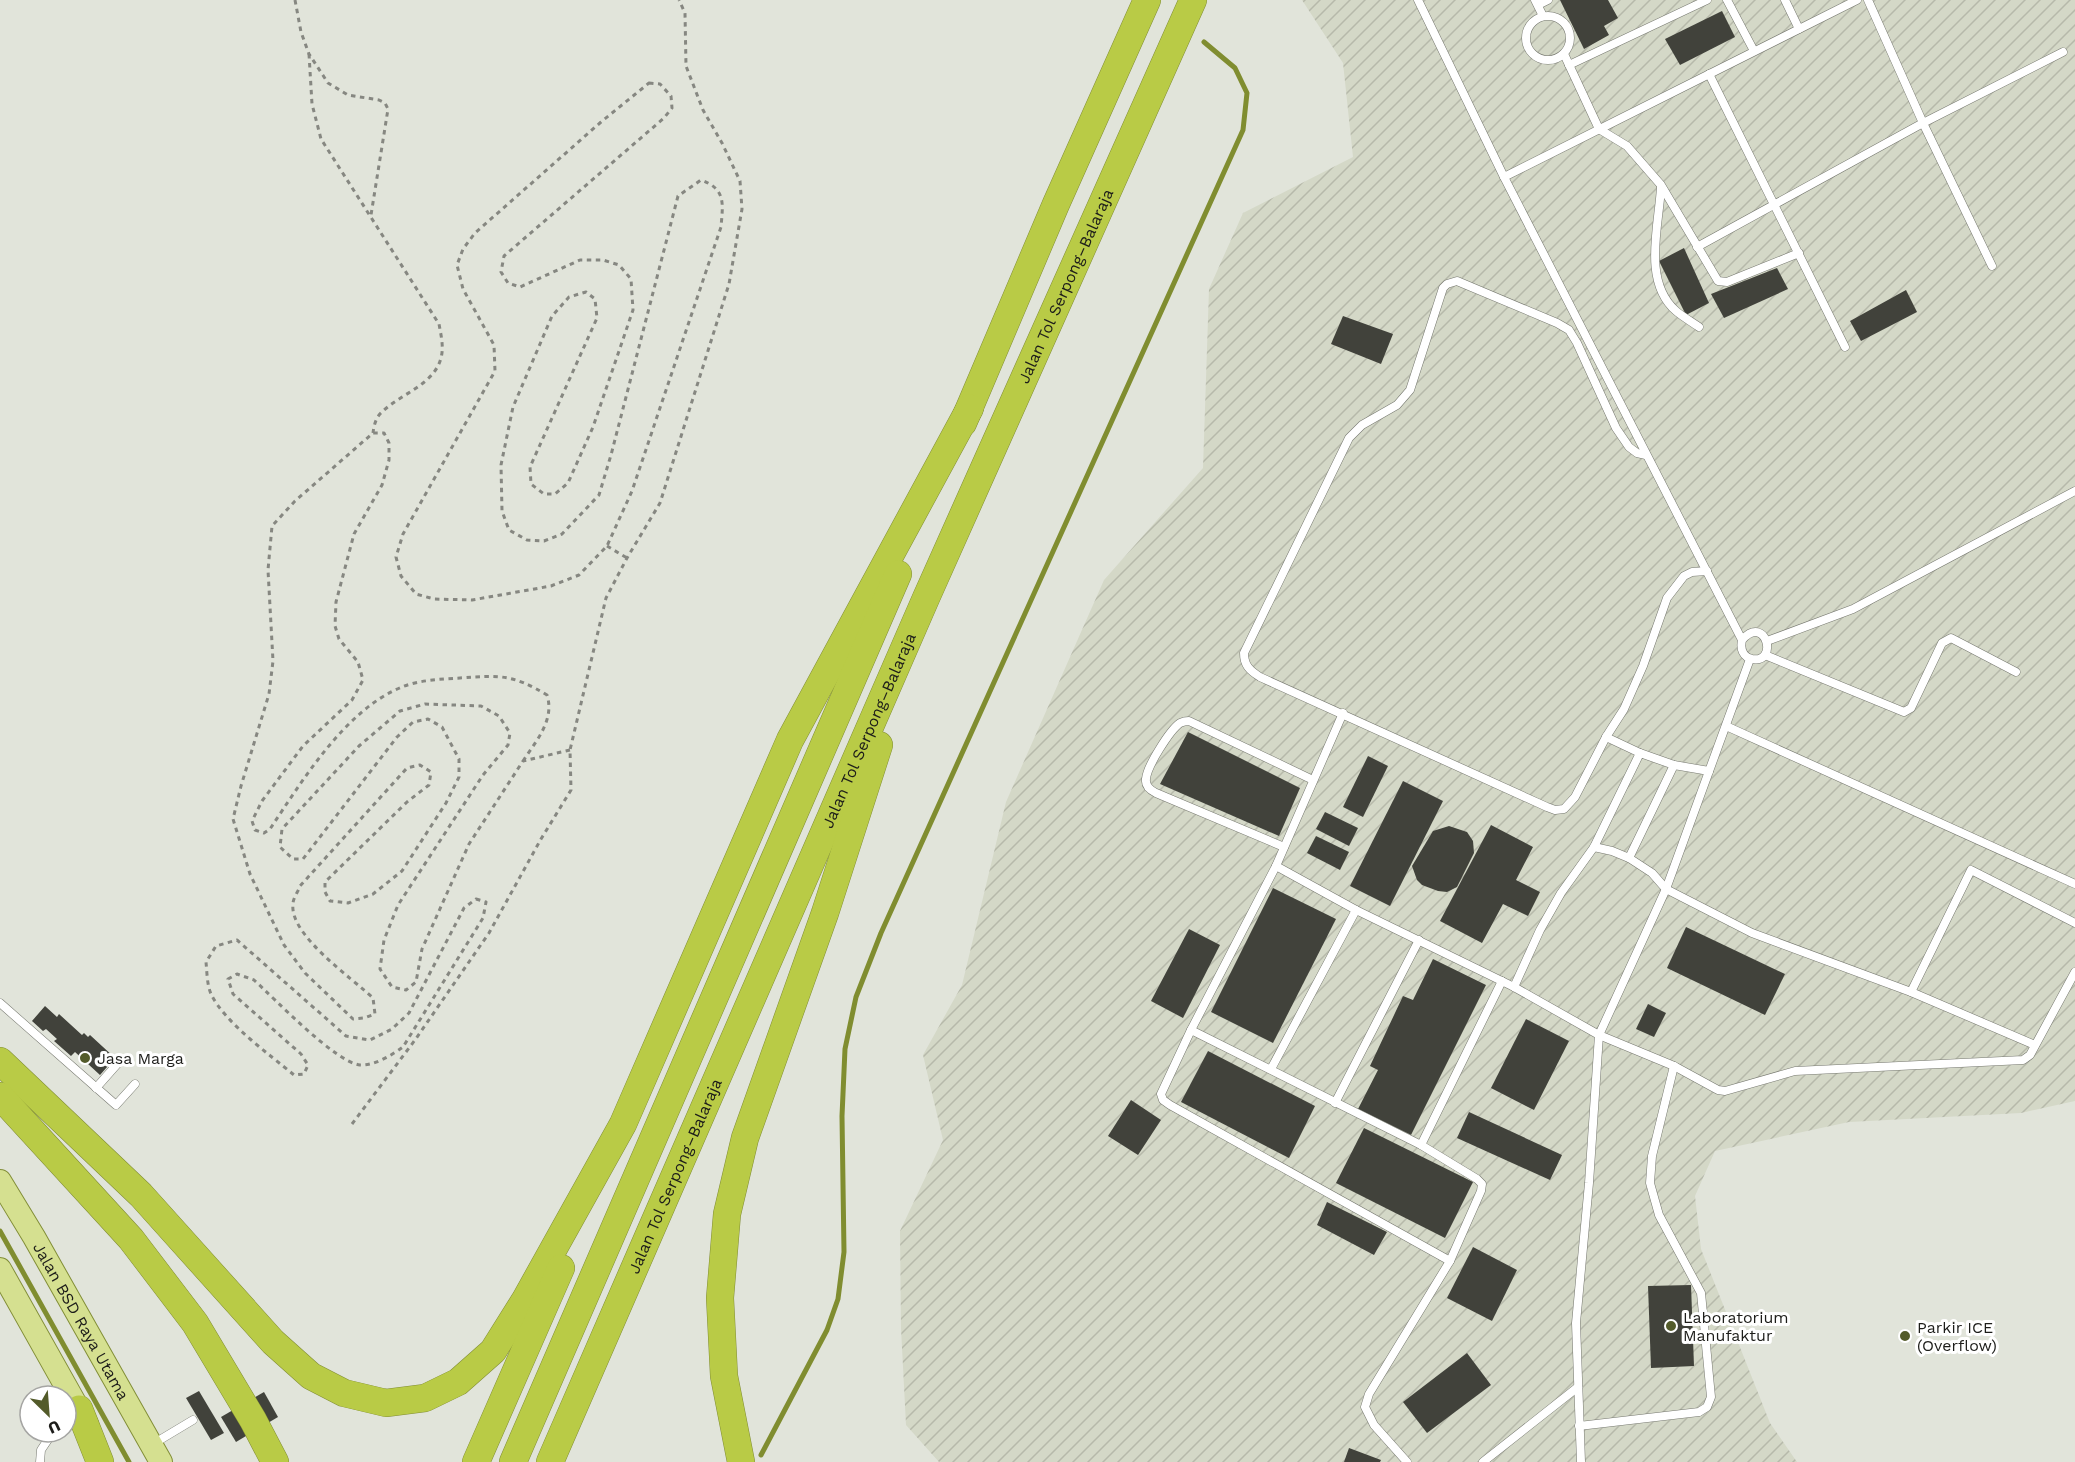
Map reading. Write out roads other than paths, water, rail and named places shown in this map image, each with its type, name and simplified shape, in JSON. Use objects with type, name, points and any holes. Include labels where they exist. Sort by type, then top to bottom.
[{"type":"highway","name":"Jalan Tol Serpong–Balaraja","points":[[513,1462],[970,408],[1056,204],[1147,0]]},
{"type":"highway","name":"Jalan Tol Serpong–Balaraja","points":[[550,1462],[926,598],[1193,0]]},
{"type":"highway","points":[[476,1462],[790,740],[970,408]]},
{"type":"highway","points":[[741,1462],[724,1376],[720,1298],[727,1214],[745,1138],[825,913],[926,598]]},
{"type":"highway","points":[[0,1061],[141,1195],[280,1348],[311,1376],[344,1393],[386,1402],[425,1398],[458,1382],[493,1351],[525,1300],[623,1124]]},
{"type":"highway","points":[[0,1096],[131,1239],[195,1323],[253,1420],[275,1462]]},
{"type":"highway","points":[[78,1417],[100,1462]]},
{"type":"main road","name":"Jalan BSD Raya Utama","points":[[0,1180],[156,1453]]},
{"type":"main road","points":[[0,1269],[61,1384]]},
{"type":"main road","points":[[78,1416],[108,1462]]},
{"type":"lane","points":[[1418,0],[1504,177],[1742,640],[1741,648],[1744,655],[1750,659],[1758,659],[1765,655],[1768,648],[1767,640],[1762,635],[1755,632],[1742,640]]},
{"type":"lane","points":[[1544,16],[1536,2],[1548,0]]},
{"type":"lane","points":[[1569,66],[1707,0]]},
{"type":"lane","points":[[1727,0],[1754,51]]},
{"type":"lane","points":[[1785,0],[1799,29]]},
{"type":"lane","points":[[1504,177],[1857,0]]},
{"type":"lane","points":[[1868,0],[1923,123],[1992,267]]},
{"type":"lane","points":[[1544,16],[1563,21],[1570,32],[1569,45],[1564,54],[1554,60],[1542,60],[1532,53],[1526,43],[1526,31],[1533,21],[1544,16]]},
{"type":"lane","points":[[1697,247],[1923,123],[2063,52]]},
{"type":"lane","points":[[1564,54],[1599,129],[1627,146],[1661,185],[1715,277],[1722,283],[1798,253]]},
{"type":"lane","points":[[1709,74],[1845,347]]},
{"type":"lane","points":[[1661,185],[1655,247],[1656,272],[1666,299],[1676,311],[1699,327]]},
{"type":"lane","points":[[1647,455],[1636,453],[1629,447],[1616,428],[1569,330],[1457,281],[1447,284],[1443,288],[1410,390],[1397,405],[1362,425],[1349,438],[1244,653],[1246,664],[1260,677],[1547,807],[1560,810],[1575,797],[1606,737],[1624,709],[1643,666],[1667,598],[1684,576],[1692,572],[1707,571]]},
{"type":"lane","points":[[1767,640],[1853,609],[2075,491]]},
{"type":"lane","points":[[1765,655],[1904,712],[1911,708],[1942,643],[1948,639],[1951,638],[2016,672]]},
{"type":"lane","points":[[1581,1462],[1576,1323],[1589,1183],[1599,1035],[1666,889],[1750,659]]},
{"type":"lane","points":[[1343,713],[1276,866],[1161,1091],[1163,1100],[1450,1261]]},
{"type":"lane","points":[[1284,847],[1156,794],[1146,784],[1148,772],[1174,729],[1180,723],[1189,722],[1313,780]]},
{"type":"lane","points":[[1726,726],[2075,884]]},
{"type":"lane","points":[[1606,737],[1640,753],[1674,765],[1709,771]]},
{"type":"lane","points":[[1514,987],[1540,930],[1561,893],[1594,847],[1640,753]]},
{"type":"lane","points":[[1629,858],[1674,765]]},
{"type":"lane","points":[[1594,847],[1629,858],[1652,873],[1666,889],[1752,933],[1911,992],[2036,1045]]},
{"type":"lane","points":[[1276,866],[1356,910],[1514,987],[1599,1035],[1674,1066],[1713,1089],[1725,1091],[1795,1071],[2016,1062],[2026,1059],[2036,1045],[2075,972]]},
{"type":"lane","points":[[1911,992],[1971,870],[2075,923]]},
{"type":"lane","points":[[1271,1069],[1356,910]]},
{"type":"lane","points":[[1335,1103],[1419,940]]},
{"type":"lane","points":[[1421,1144],[1502,981]]},
{"type":"lane","points":[[0,1003],[116,1105],[135,1084]]},
{"type":"lane","points":[[1191,1030],[1421,1144],[1482,1184],[1450,1261],[1369,1394],[1365,1407],[1374,1425],[1407,1462]]},
{"type":"lane","points":[[96,1088],[119,1062]]},
{"type":"lane","points":[[1579,1426],[1683,1415],[1704,1410],[1710,1403],[1701,1293],[1659,1215],[1650,1183],[1652,1156],[1674,1066]]},
{"type":"lane","points":[[1483,1462],[1578,1387]]},
{"type":"lane","points":[[156,1453],[193,1420]]},
{"type":"lane","points":[[40,1462],[41,1450],[45,1444]]},
{"type":"waterway","points":[[761,1455],[827,1330],[838,1299],[844,1252],[842,1116],[845,1049],[856,997],[881,933],[1243,130],[1247,93],[1235,68],[1204,42]]},
{"type":"waterway","points":[[0,1231],[129,1462]]},
{"type":"place","name":"Jasa Marga","points":[[85,1058]]},
{"type":"place","name":"Laboratorium Manufaktur","points":[[1671,1326]]},
{"type":"place","name":"Parkir ICE (Overflow)","points":[[1905,1336]]}]
